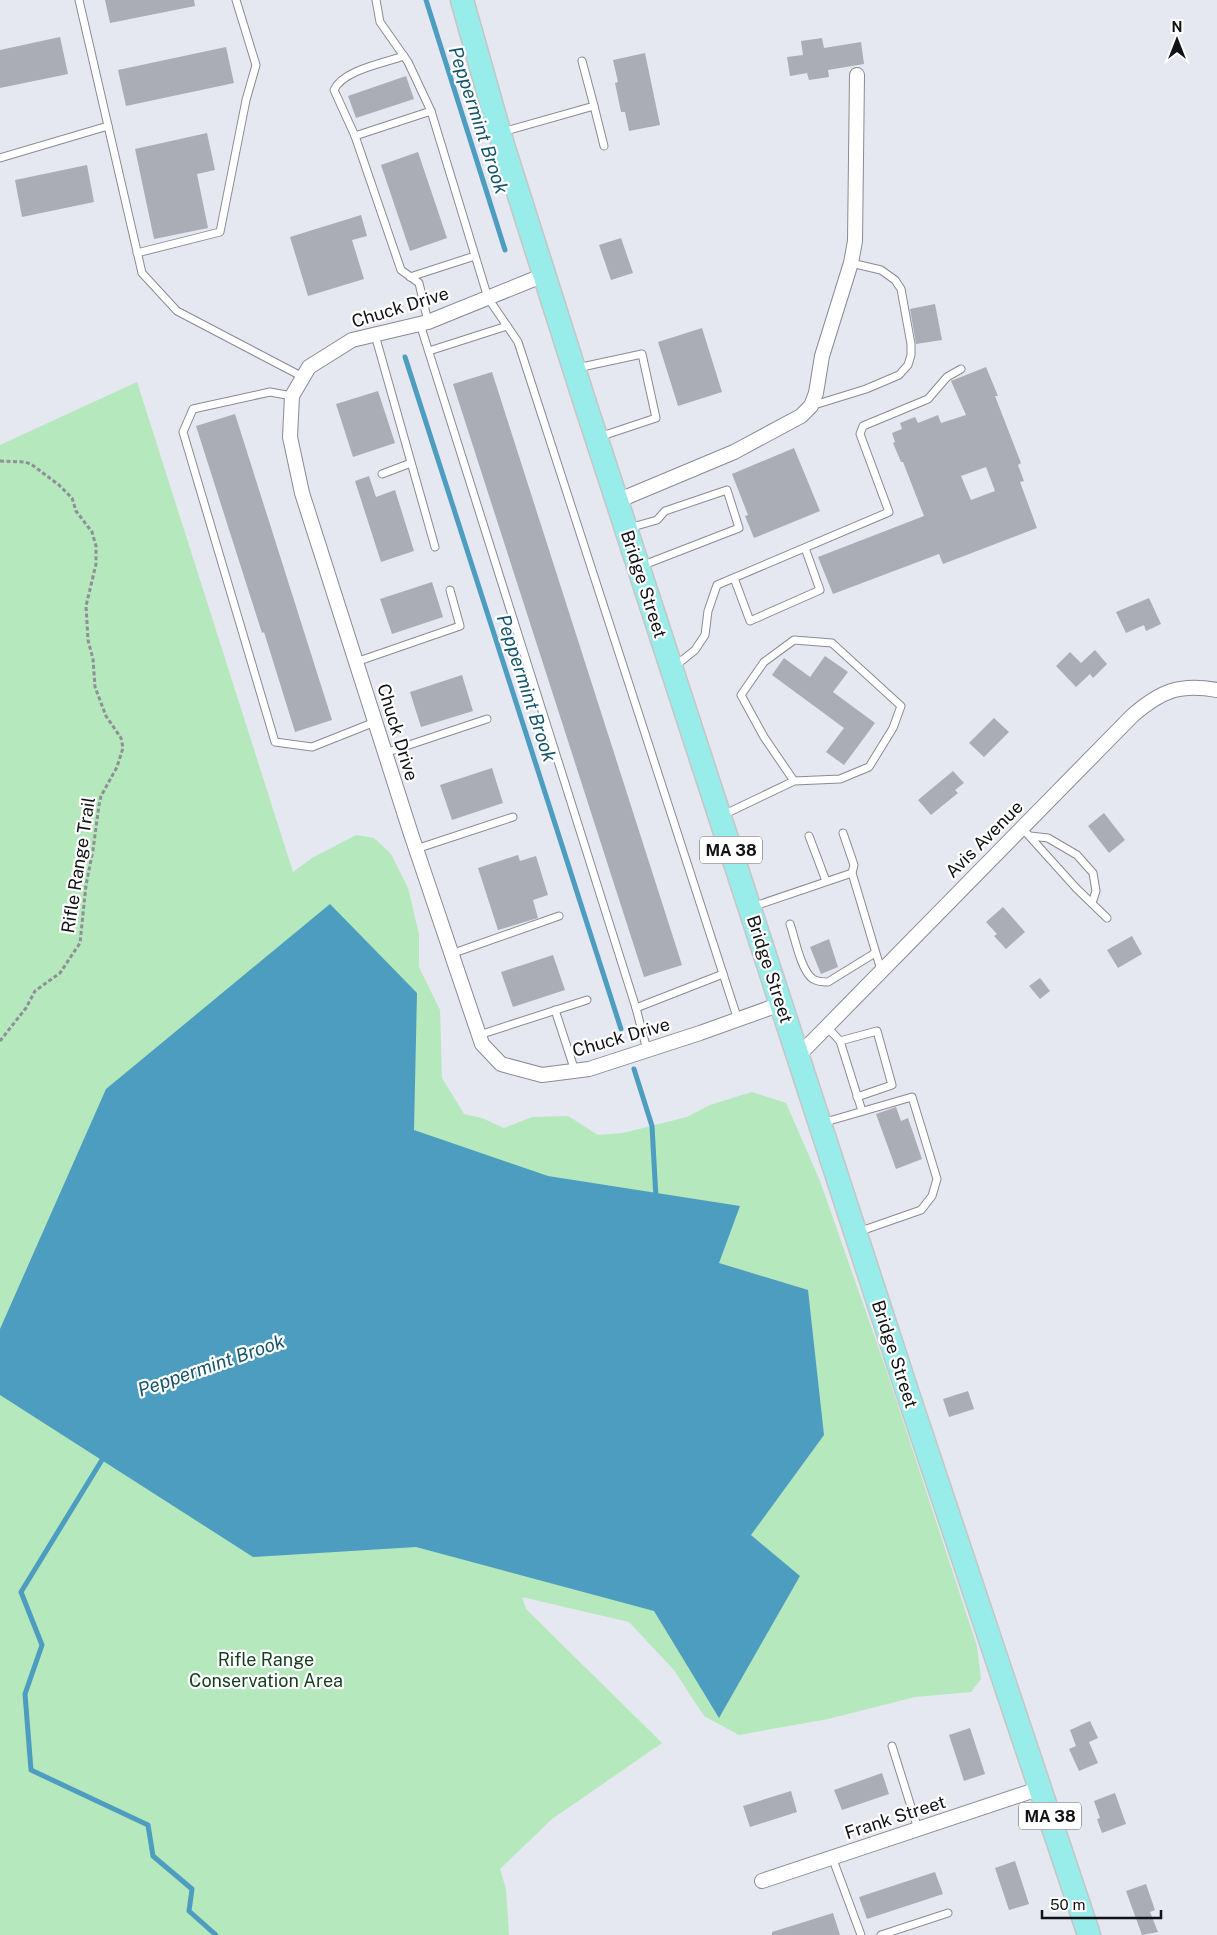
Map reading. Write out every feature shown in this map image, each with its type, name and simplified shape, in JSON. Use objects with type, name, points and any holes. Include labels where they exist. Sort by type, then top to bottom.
[{"type":"main road","name":"Bridge Street","points":[[462,0],[499,133],[596,438],[970,1583],[1089,1935]]},
{"type":"street","points":[[617,501],[734,452],[801,416],[810,406],[816,393],[828,335],[851,263],[856,224],[857,75]]},
{"type":"street","name":"Chuck Drive","points":[[544,275],[424,323],[352,340],[309,367],[292,396],[290,437],[302,493],[416,849],[482,1044],[501,1064],[542,1075],[589,1069],[781,1004]]},
{"type":"street","name":"Avis Avenue","points":[[798,1056],[881,970],[1026,832],[1133,715],[1150,701],[1164,693],[1180,688],[1194,687],[1217,690]]},
{"type":"street","name":"Frank Street","points":[[762,1881],[1040,1788]]},
{"type":"lane","points":[[79,0],[142,273],[177,311],[303,378]]},
{"type":"lane","points":[[137,253],[220,232],[246,100],[256,65],[236,0]]},
{"type":"lane","points":[[376,0],[380,22],[404,56],[431,111],[488,298],[518,342],[738,1020]]},
{"type":"lane","points":[[404,56],[347,75],[337,83],[334,90],[356,136],[400,270],[419,283],[429,351],[636,1008],[647,1050]]},
{"type":"lane","points":[[582,61],[604,146]]},
{"type":"lane","points":[[499,133],[594,106]]},
{"type":"lane","points":[[356,136],[431,111]]},
{"type":"lane","points":[[0,158],[108,126]]},
{"type":"lane","points":[[410,277],[475,256]]},
{"type":"lane","points":[[810,406],[866,389],[899,375],[908,364],[911,355],[911,344],[901,289],[896,280],[881,270],[851,263]]},
{"type":"lane","points":[[429,351],[507,326]]},
{"type":"lane","points":[[375,335],[435,547]]},
{"type":"lane","points":[[574,368],[642,354],[656,418],[596,438]]},
{"type":"lane","points":[[672,669],[695,650],[704,635],[708,611],[717,585],[889,512],[860,434],[864,426],[928,400],[947,377],[962,369]]},
{"type":"lane","points":[[292,396],[270,392],[193,409],[183,432],[275,742],[312,747],[375,722]]},
{"type":"lane","points":[[382,474],[412,463]]},
{"type":"lane","points":[[626,529],[657,520],[665,511],[727,490],[739,528],[638,567]]},
{"type":"lane","points":[[734,578],[750,622],[820,590],[806,548]]},
{"type":"lane","points":[[356,662],[460,626],[450,590]]},
{"type":"lane","points":[[720,816],[794,781],[840,779],[869,767],[893,728],[901,706],[832,643],[794,640],[764,662],[741,694],[764,737],[794,781]]},
{"type":"lane","points":[[385,753],[487,719]]},
{"type":"lane","points":[[416,849],[513,817]]},
{"type":"lane","points":[[1026,832],[1106,918]]},
{"type":"lane","points":[[1026,832],[1048,838],[1077,855],[1093,873],[1096,891],[1092,903]]},
{"type":"lane","points":[[843,833],[854,865],[852,873],[881,970]]},
{"type":"lane","points":[[809,836],[826,880]]},
{"type":"lane","points":[[750,908],[826,880],[852,873]]},
{"type":"lane","points":[[451,954],[559,916]]},
{"type":"lane","points":[[790,924],[806,971],[813,979],[820,982],[828,982],[875,953]]},
{"type":"lane","points":[[636,1008],[723,974]]},
{"type":"lane","points":[[479,1035],[587,1000]]},
{"type":"lane","points":[[555,1010],[575,1071]]},
{"type":"lane","points":[[827,1027],[840,1041],[862,1111]]},
{"type":"lane","points":[[840,1041],[878,1031],[892,1085],[857,1097]]},
{"type":"lane","points":[[820,1124],[912,1097],[937,1179],[932,1196],[921,1210],[856,1233]]},
{"type":"lane","points":[[892,1746],[918,1829]]},
{"type":"lane","points":[[832,1857],[861,1935]]},
{"type":"lane","points":[[881,1935],[948,1913]]},
{"type":"path","name":"Rifle Range Trail","points":[[0,461],[31,464],[59,485],[72,498],[76,511],[92,532],[96,546],[96,564],[86,606],[88,640],[93,658],[95,687],[106,716],[121,738],[123,748],[117,767],[101,796],[99,805],[86,884],[80,943],[60,973],[35,991],[26,1008],[0,1041]]},
{"type":"green space","name":"Rifle Range Conservation Area","points":[[137,382],[293,872],[312,858],[356,835],[374,838],[391,854],[408,888],[419,934],[419,967],[440,1010],[442,1078],[464,1114],[482,1118],[504,1128],[532,1117],[568,1116],[598,1135],[623,1133],[687,1117],[710,1105],[752,1092],[786,1103],[820,1181],[886,1369],[977,1646],[981,1679],[971,1692],[915,1697],[828,1719],[739,1735],[704,1716],[674,1670],[629,1622],[522,1597],[526,1609],[662,1743],[552,1819],[500,1869],[506,1889],[509,1935],[0,1935],[0,445]]},
{"type":"water","points":[[330,904],[417,993],[414,1130],[548,1176],[740,1206],[719,1263],[808,1290],[824,1435],[751,1535],[800,1576],[719,1718],[654,1611],[416,1547],[253,1557],[0,1395],[0,1329],[106,1089]]},
{"type":"building","points":[[105,0],[194,0],[195,6],[110,23]]},
{"type":"building","points":[[60,37],[68,74],[0,88],[0,50]]},
{"type":"building","points":[[822,38],[824,48],[861,42],[864,64],[828,70],[829,77],[809,80],[807,73],[790,76],[787,57],[803,55],[801,41]]},
{"type":"building","points":[[226,47],[234,83],[126,106],[118,70]]},
{"type":"building","points":[[645,53],[660,125],[629,131],[625,112],[621,112],[615,83],[618,82],[613,60]]},
{"type":"building","points":[[406,76],[414,99],[356,118],[348,96]]},
{"type":"building","points":[[207,133],[215,170],[197,174],[208,228],[154,239],[135,149]]},
{"type":"building","points":[[418,152],[447,238],[410,251],[381,165]]},
{"type":"building","points":[[87,165],[94,202],[22,217],[15,180]]},
{"type":"building","points":[[361,215],[367,236],[352,240],[364,279],[308,296],[290,237]]},
{"type":"building","points":[[621,238],[633,273],[611,280],[599,245]]},
{"type":"building","points":[[935,304],[942,340],[916,344],[910,309]]},
{"type":"building","points":[[702,328],[722,392],[678,406],[658,342]]},
{"type":"building","points":[[986,367],[1021,463],[1018,465],[1024,481],[1020,482],[1037,528],[943,564],[939,554],[833,594],[818,557],[924,516],[903,462],[901,462],[893,443],[895,442],[892,433],[902,429],[900,423],[915,417],[918,423],[938,415],[941,423],[966,415],[951,381]],"holes":[[[986,467],[995,491],[971,500],[961,476]]]},
{"type":"building","points":[[492,372],[682,965],[644,977],[453,384]]},
{"type":"building","points":[[378,391],[395,443],[353,457],[336,404]]},
{"type":"building","points":[[235,414],[332,720],[295,732],[196,426]]},
{"type":"building","points":[[794,448],[820,511],[754,538],[745,516],[748,515],[732,474]]},
{"type":"building","points":[[369,476],[376,497],[395,490],[414,551],[381,562],[355,481]]},
{"type":"building","points":[[432,582],[443,617],[392,634],[380,599]]},
{"type":"building","points":[[1149,598],[1161,624],[1146,631],[1144,625],[1126,633],[1116,612]]},
{"type":"building","points":[[1095,650],[1107,664],[1093,678],[1090,674],[1076,687],[1056,666],[1070,652],[1081,663]]},
{"type":"building","points":[[825,656],[848,672],[833,692],[875,723],[844,765],[826,752],[844,728],[772,675],[784,658],[810,677]]},
{"type":"building","points":[[462,675],[473,711],[421,727],[410,692]]},
{"type":"building","points":[[994,718],[1009,732],[984,757],[969,743]]},
{"type":"building","points":[[492,768],[503,803],[452,820],[440,785]]},
{"type":"building","points":[[953,771],[964,783],[955,790],[958,793],[931,815],[918,800]]},
{"type":"building","points":[[1104,813],[1125,840],[1109,853],[1088,826]]},
{"type":"building","points":[[518,855],[520,861],[536,856],[548,895],[533,900],[538,918],[498,930],[478,868]]},
{"type":"building","points":[[1003,907],[1025,932],[1006,949],[994,936],[997,934],[986,922]]},
{"type":"building","points":[[1132,936],[1142,954],[1118,968],[1107,950]]},
{"type":"building","points":[[829,939],[838,967],[821,974],[810,947]]},
{"type":"building","points":[[553,955],[565,990],[513,1007],[501,972]]},
{"type":"building","points":[[1040,978],[1050,991],[1040,999],[1029,986]]},
{"type":"building","points":[[896,1107],[901,1121],[908,1118],[922,1159],[896,1169],[876,1114]]},
{"type":"building","points":[[968,1391],[974,1409],[949,1417],[943,1399]]},
{"type":"building","points":[[1090,1721],[1098,1738],[1089,1742],[1098,1763],[1079,1771],[1069,1749],[1076,1746],[1070,1730]]},
{"type":"building","points":[[970,1728],[985,1774],[964,1781],[949,1735]]},
{"type":"building","points":[[882,1773],[889,1794],[842,1810],[834,1790]]},
{"type":"building","points":[[791,1791],[797,1812],[750,1827],[743,1806]]},
{"type":"building","points":[[1115,1793],[1126,1824],[1102,1833],[1097,1819],[1100,1818],[1094,1801]]},
{"type":"building","points":[[1015,1861],[1029,1904],[1009,1910],[995,1868]]},
{"type":"building","points":[[935,1872],[943,1894],[867,1919],[859,1897]]},
{"type":"building","points":[[1146,1884],[1155,1910],[1150,1912],[1158,1932],[1142,1935],[1126,1891]]},
{"type":"building","points":[[833,1913],[840,1935],[772,1935],[772,1932]]},
{"type":"waterway","name":"Peppermint Brook","points":[[426,0],[505,250]]},
{"type":"waterway","name":"Peppermint Brook","points":[[405,357],[621,1029]]},
{"type":"waterway","name":"Peppermint Brook","points":[[634,1069],[652,1126],[656,1198]]},
{"type":"waterway","name":"Peppermint Brook","points":[[105,1455],[21,1592],[42,1645],[25,1694],[31,1770],[148,1825],[153,1856],[192,1889],[189,1911],[216,1935]]}]
